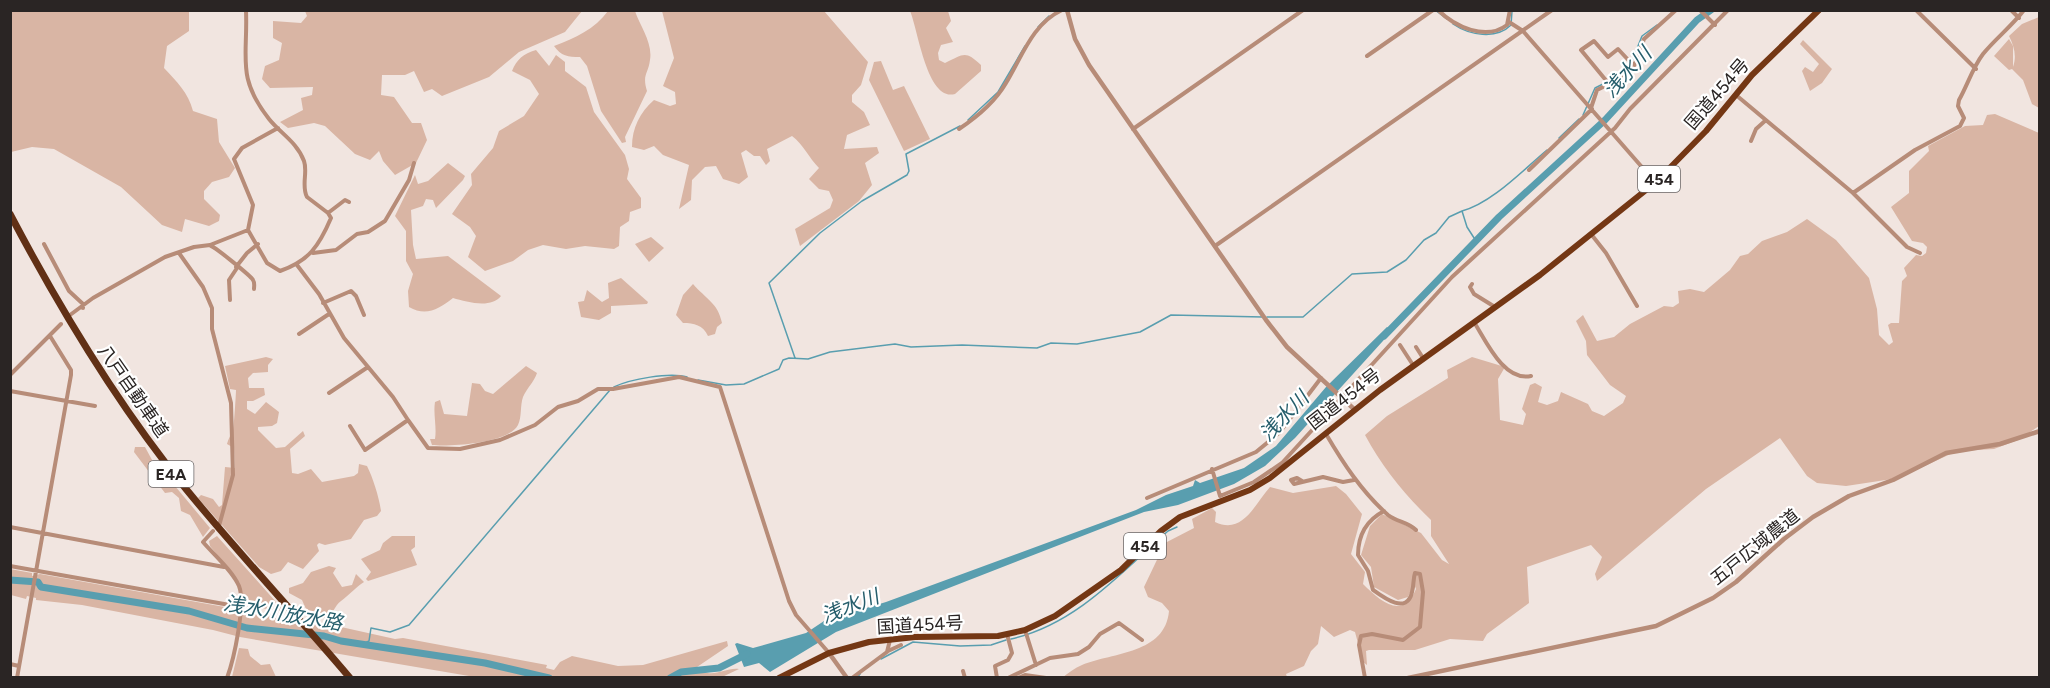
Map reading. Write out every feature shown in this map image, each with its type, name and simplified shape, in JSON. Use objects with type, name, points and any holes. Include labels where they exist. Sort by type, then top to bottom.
[{"type":"highway","name":"国道454号","points":[[779,678],[829,653],[890,639],[1007,634],[1025,630],[1055,616],[1091,592],[1180,517],[1220,496],[1260,484],[1413,365],[1533,280],[1656,183],[1706,131],[1752,75],[1819,10]]},
{"type":"highway","name":"八戸自動車道","points":[[10,214],[65,317]]},
{"type":"highway","name":"八戸自動車道","points":[[10,220],[70,326],[166,463],[348,678]]},
{"type":"street","points":[[246,10],[244,44],[249,88],[278,128],[290,137],[304,161],[307,197],[331,218],[313,253],[297,265],[280,271],[267,263],[248,230],[253,205],[234,159],[242,148],[278,128]]},
{"type":"street","points":[[959,129],[1000,92],[1046,20],[1065,10],[1084,58],[1278,337],[1355,410]]},
{"type":"street","points":[[1133,129],[1303,10]]},
{"type":"street","points":[[1367,56],[1436,10],[1461,27],[1479,31],[1497,31],[1509,22],[1510,10]]},
{"type":"street","points":[[1215,246],[1552,10]]},
{"type":"street","points":[[1529,170],[1592,110],[1597,90],[1627,75],[1634,66],[1644,39],[1676,10]]},
{"type":"street","points":[[1700,10],[1714,24]]},
{"type":"street","points":[[1213,471],[1220,496],[1254,482],[1282,463],[1452,277],[1610,130],[1690,46],[1728,10]]},
{"type":"street","points":[[1916,10],[1976,69]]},
{"type":"street","points":[[2011,10],[2019,18]]},
{"type":"street","points":[[1853,193],[1915,150],[1960,126],[1964,118],[1958,103],[1982,55],[1989,50],[1998,36],[2019,18],[2024,10]]},
{"type":"street","points":[[1509,22],[1523,31],[1656,183]]},
{"type":"street","points":[[1609,84],[1581,50],[1594,41],[1608,57],[1618,49],[1634,66]]},
{"type":"street","points":[[1736,95],[1853,193],[1907,247],[1920,253]]},
{"type":"street","points":[[1750,141],[1756,129],[1766,120]]},
{"type":"street","points":[[313,253],[336,250],[357,234],[368,232],[386,221],[409,180],[414,163]]},
{"type":"street","points":[[328,213],[345,200],[350,202]]},
{"type":"street","points":[[10,375],[50,336],[65,317],[83,306],[165,257],[194,247],[210,245],[248,230]]},
{"type":"street","points":[[1591,234],[1606,253],[1637,306]]},
{"type":"street","points":[[44,244],[69,291],[83,306]]},
{"type":"street","points":[[230,300],[229,280],[247,253],[258,244]]},
{"type":"street","points":[[210,245],[219,249],[252,279],[254,289]]},
{"type":"street","points":[[179,253],[202,287],[212,308],[212,329],[231,403],[232,475],[219,526]]},
{"type":"street","points":[[297,265],[344,338],[428,448],[449,450],[500,440],[535,426],[558,407],[578,401],[603,388],[613,389],[679,377],[720,387],[789,601],[801,621],[847,678]]},
{"type":"street","points":[[1472,284],[1470,286],[1472,292],[1495,307]]},
{"type":"street","points":[[323,303],[351,291],[356,296],[363,315]]},
{"type":"street","points":[[299,334],[329,314]]},
{"type":"street","points":[[1474,321],[1497,358],[1515,375],[1523,378],[1531,376]]},
{"type":"street","points":[[17,678],[71,370],[50,336]]},
{"type":"street","points":[[1400,345],[1413,365]]},
{"type":"street","points":[[1416,347],[1423,358]]},
{"type":"street","points":[[329,393],[368,367]]},
{"type":"street","points":[[1147,498],[1196,476],[1244,459],[1272,440],[1322,380]]},
{"type":"street","points":[[10,391],[95,406]]},
{"type":"street","points":[[350,426],[365,450],[408,420]]},
{"type":"street","name":"五戸広域農道","points":[[1408,678],[1656,626],[1713,598],[1736,582],[1784,539],[1849,496],[1893,480],[1946,453],[2000,444],[2040,431]]},
{"type":"street","points":[[1325,434],[1354,480],[1384,511],[1416,530]]},
{"type":"street","points":[[1302,481],[1323,477],[1343,482],[1354,480]]},
{"type":"street","points":[[1365,678],[1359,645],[1361,636],[1372,634],[1403,640],[1420,627],[1422,614],[1420,574],[1415,573],[1413,577],[1411,597],[1407,602],[1395,603],[1373,590],[1368,571],[1358,555],[1364,529],[1373,517],[1384,511]]},
{"type":"street","points":[[10,527],[224,567]]},
{"type":"street","points":[[213,531],[203,542],[239,586],[241,607],[227,678]]},
{"type":"street","points":[[10,566],[241,607]]},
{"type":"street","points":[[1008,678],[1050,658],[1078,654],[1100,634],[1119,623],[1142,640]]},
{"type":"street","points":[[1025,630],[1036,665]]},
{"type":"street","points":[[997,678],[995,666],[1008,660],[1012,653],[1007,634]]},
{"type":"street","points":[[887,652],[890,639]]},
{"type":"street","points":[[852,678],[887,652],[901,645]]},
{"type":"street","points":[[10,664],[19,666]]},
{"type":"street","points":[[963,671],[965,678]]},
{"type":"street","points":[[1018,678],[1046,678]]},
{"type":"street","points":[[1073,678],[1094,678]]},
{"type":"shaded area","points":[[582,10],[565,32],[519,52],[489,77],[442,96],[432,89],[424,92],[414,71],[405,75],[382,75],[381,95],[394,97],[412,123],[421,123],[427,140],[416,163],[395,175],[383,161],[379,151],[370,160],[355,154],[325,126],[314,123],[288,128],[280,122],[303,110],[301,98],[312,95],[313,87],[270,88],[262,79],[265,66],[279,60],[282,43],[273,38],[273,21],[301,23],[307,16],[305,11]]},
{"type":"shaded area","points":[[10,11],[189,11],[189,31],[167,46],[164,68],[185,93],[193,111],[217,119],[219,142],[235,168],[229,177],[212,182],[204,191],[204,199],[220,215],[219,221],[209,226],[185,219],[182,232],[162,225],[121,187],[54,149],[32,147],[11,152]]},
{"type":"shaded area","points":[[608,11],[635,11],[650,47],[649,65],[645,78],[647,91],[625,137],[626,142],[622,143],[601,111],[587,66],[580,57],[565,55],[554,46],[584,32]]},
{"type":"shaded area","points":[[662,11],[824,11],[868,62],[861,85],[852,95],[852,102],[864,112],[870,125],[847,135],[844,149],[877,147],[879,153],[865,163],[872,185],[859,201],[800,246],[795,229],[830,208],[833,200],[829,191],[819,189],[809,179],[819,168],[792,136],[767,149],[770,161],[766,165],[760,156],[754,156],[746,150],[741,153],[748,177],[739,184],[723,179],[716,166],[705,167],[692,180],[691,200],[679,209],[689,165],[663,155],[654,146],[644,150],[632,147],[635,127],[641,115],[654,100],[670,106],[676,104],[675,92],[663,86],[674,58]]},
{"type":"shaded area","points":[[910,11],[948,11],[951,21],[946,28],[953,42],[941,45],[938,53],[939,60],[945,63],[968,55],[981,65],[981,71],[955,94],[945,93],[937,87],[931,76]]},
{"type":"shaded area","points":[[2040,17],[2039,108],[2032,104],[2023,80],[1994,56],[2009,39],[2013,46],[2013,67],[2014,47],[2009,36],[2022,24]]},
{"type":"shaded area","points":[[1803,40],[1832,69],[1822,83],[1810,91],[1802,71],[1805,67],[1813,72],[1819,64],[1800,44]]},
{"type":"shaded area","points":[[536,50],[549,66],[556,55],[565,62],[565,71],[586,87],[594,112],[625,155],[629,169],[627,179],[641,198],[641,208],[630,212],[629,221],[620,227],[619,246],[614,249],[585,246],[566,249],[543,245],[528,250],[513,261],[485,271],[468,257],[476,236],[470,227],[452,214],[472,185],[471,174],[493,148],[499,131],[524,116],[539,94],[530,80],[512,71],[521,58]]},
{"type":"shaded area","points":[[881,61],[893,90],[904,86],[930,139],[904,151],[869,80],[874,62]]},
{"type":"shaded area","points":[[1995,114],[2039,133],[2039,426],[2018,440],[1994,449],[1957,451],[1899,478],[1846,486],[1817,483],[1807,476],[1780,438],[1706,489],[1597,581],[1595,574],[1602,557],[1591,545],[1527,567],[1529,603],[1487,634],[1483,641],[1450,639],[1415,650],[1369,650],[1366,651],[1367,665],[1363,662],[1355,632],[1350,630],[1334,637],[1321,626],[1318,644],[1311,651],[1304,666],[1286,674],[1287,677],[1062,678],[1082,665],[1123,654],[1148,644],[1158,636],[1165,625],[1169,611],[1162,603],[1148,597],[1144,587],[1165,543],[1194,528],[1192,519],[1212,508],[1216,512],[1215,522],[1233,525],[1247,516],[1270,487],[1293,493],[1336,486],[1346,494],[1362,514],[1351,554],[1365,572],[1363,584],[1391,605],[1405,604],[1411,599],[1416,589],[1414,584],[1408,597],[1398,600],[1374,587],[1371,567],[1361,555],[1370,526],[1382,514],[1421,533],[1442,560],[1449,564],[1431,536],[1431,520],[1395,480],[1365,435],[1387,416],[1448,378],[1447,370],[1472,357],[1505,367],[1498,379],[1500,420],[1523,425],[1526,414],[1522,409],[1530,385],[1535,383],[1542,387],[1538,402],[1547,405],[1558,401],[1561,392],[1588,404],[1592,411],[1604,416],[1623,403],[1626,396],[1610,385],[1587,355],[1586,341],[1576,321],[1583,315],[1597,341],[1614,337],[1630,324],[1664,306],[1673,307],[1679,303],[1678,291],[1690,289],[1704,292],[1730,270],[1740,256],[1748,254],[1762,241],[1787,232],[1807,219],[1836,240],[1869,278],[1877,309],[1879,335],[1889,345],[1893,342],[1888,325],[1899,323],[1902,281],[1907,276],[1904,268],[1916,255],[1922,256],[1926,253],[1927,247],[1923,243],[1912,241],[1891,207],[1909,193],[1909,171],[1929,151],[1928,146],[1965,126],[1983,125],[1987,115]]},
{"type":"shaded area","points":[[448,163],[465,176],[463,180],[436,208],[433,200],[426,199],[423,206],[411,210],[416,259],[448,256],[501,296],[497,300],[485,303],[472,303],[453,298],[432,310],[415,310],[409,307],[408,291],[413,274],[406,261],[406,231],[395,216],[415,175],[418,184],[428,181]]},
{"type":"shaded area","points":[[651,237],[664,248],[649,262],[635,244]]},
{"type":"shaded area","points":[[621,278],[648,302],[647,304],[611,306],[611,313],[599,320],[581,317],[578,302],[584,301],[587,290],[602,302],[609,298],[608,283]]},
{"type":"shaded area","points":[[693,284],[718,311],[722,323],[717,327],[715,334],[708,336],[701,327],[683,323],[676,315],[683,295]]},
{"type":"shaded area","points":[[266,357],[273,359],[268,365],[268,372],[253,373],[248,378],[249,388],[264,388],[265,395],[253,401],[247,401],[247,409],[255,414],[266,402],[279,412],[277,423],[272,426],[258,427],[258,430],[276,448],[285,447],[303,431],[305,436],[290,449],[292,473],[298,474],[311,469],[322,482],[354,476],[358,473],[359,464],[367,466],[376,488],[381,511],[377,516],[364,520],[351,539],[325,545],[319,543],[317,545],[319,551],[303,569],[288,562],[281,571],[271,574],[259,567],[198,498],[201,495],[213,499],[219,507],[222,505],[225,467],[235,468],[234,448],[227,444],[233,430],[236,390],[230,389],[225,366]]},
{"type":"shaded area","points":[[526,366],[537,373],[523,397],[519,422],[512,431],[492,440],[432,445],[430,439],[435,439],[435,402],[440,400],[444,414],[467,416],[472,383],[480,384],[485,391],[493,394]]},
{"type":"shaded area","points":[[135,447],[145,447],[158,471],[165,474],[210,528],[203,537],[190,515],[181,511],[179,498],[172,492],[165,493],[134,452]]},
{"type":"shaded area","points":[[217,536],[285,612],[250,606],[244,602],[239,582],[210,546],[209,541]]},
{"type":"shaded area","points":[[392,536],[415,536],[415,547],[411,550],[417,565],[368,581],[366,579],[371,572],[361,559],[380,550],[383,543]]},
{"type":"shaded area","points":[[329,566],[336,568],[333,573],[342,587],[352,585],[356,574],[364,582],[324,618],[306,609],[302,600],[289,593],[289,588],[303,583],[311,572]]},
{"type":"shaded area","points":[[10,569],[32,573],[32,576],[40,574],[236,609],[294,622],[341,627],[395,639],[403,638],[547,665],[546,668],[554,670],[560,662],[572,656],[618,666],[643,665],[727,641],[728,646],[697,667],[707,673],[739,669],[720,678],[475,677],[240,637],[82,605],[36,600],[36,598],[27,596],[26,599],[11,595]]},
{"type":"shaded area","points":[[239,648],[248,649],[250,656],[261,665],[270,664],[276,677],[232,677]]},
{"type":"water","points":[[1387,327],[1392,331],[1295,438],[1265,466],[1234,484],[1178,505],[1144,512],[836,632],[770,672],[759,663],[744,667],[735,644],[737,643],[753,648],[806,633],[824,621],[886,602],[1136,510],[1166,495],[1193,486],[1195,480],[1200,483],[1244,468],[1276,446],[1326,387]]},
{"type":"waterway","points":[[1435,10],[1447,19]]},
{"type":"waterway","name":"浅水川","points":[[1384,336],[1499,217],[1605,120],[1697,20],[1711,10]]},
{"type":"waterway","points":[[1453,24],[1474,33],[1498,33],[1511,25],[1512,11]]},
{"type":"waterway","points":[[1038,27],[1049,16]]},
{"type":"waterway","points":[[1632,61],[1642,36],[1657,25]]},
{"type":"waterway","points":[[968,120],[998,92],[1025,46]]},
{"type":"waterway","points":[[1583,115],[1595,88],[1625,73],[1631,66]]},
{"type":"waterway","points":[[1559,138],[1579,119]]},
{"type":"waterway","points":[[795,358],[769,283],[820,233],[862,201],[907,175],[909,171],[906,154],[960,126]]},
{"type":"waterway","points":[[1476,241],[1467,227],[1462,211],[1485,201],[1547,150]]},
{"type":"waterway","points":[[1267,317],[1303,317],[1352,274],[1387,272],[1406,260],[1424,240],[1436,233],[1449,217],[1462,211]]},
{"type":"waterway","points":[[698,380],[726,385],[744,384],[779,369],[783,360],[789,358],[808,359],[830,352],[895,344],[911,347],[962,345],[1037,348],[1051,343],[1077,344],[1140,332],[1171,315],[1263,317]]},
{"type":"waterway","points":[[614,387],[650,377],[671,375],[687,377]]},
{"type":"waterway","points":[[361,645],[369,641],[371,628],[390,632],[409,625],[610,390]]},
{"type":"waterway","points":[[1011,639],[1034,632],[1076,610],[1115,580],[1168,531],[1177,527]]},
{"type":"waterway","name":"浅水川放水路","points":[[10,580],[38,582],[41,587],[189,611],[247,628],[324,636],[341,641],[485,663],[549,678]]},
{"type":"waterway","points":[[881,659],[913,642],[960,646],[991,645],[1006,640]]},
{"type":"waterway","name":"浅水川放水路","points":[[670,678],[681,672],[719,668],[747,654]]},
{"type":"waterway","points":[[857,678],[860,674]]}]
